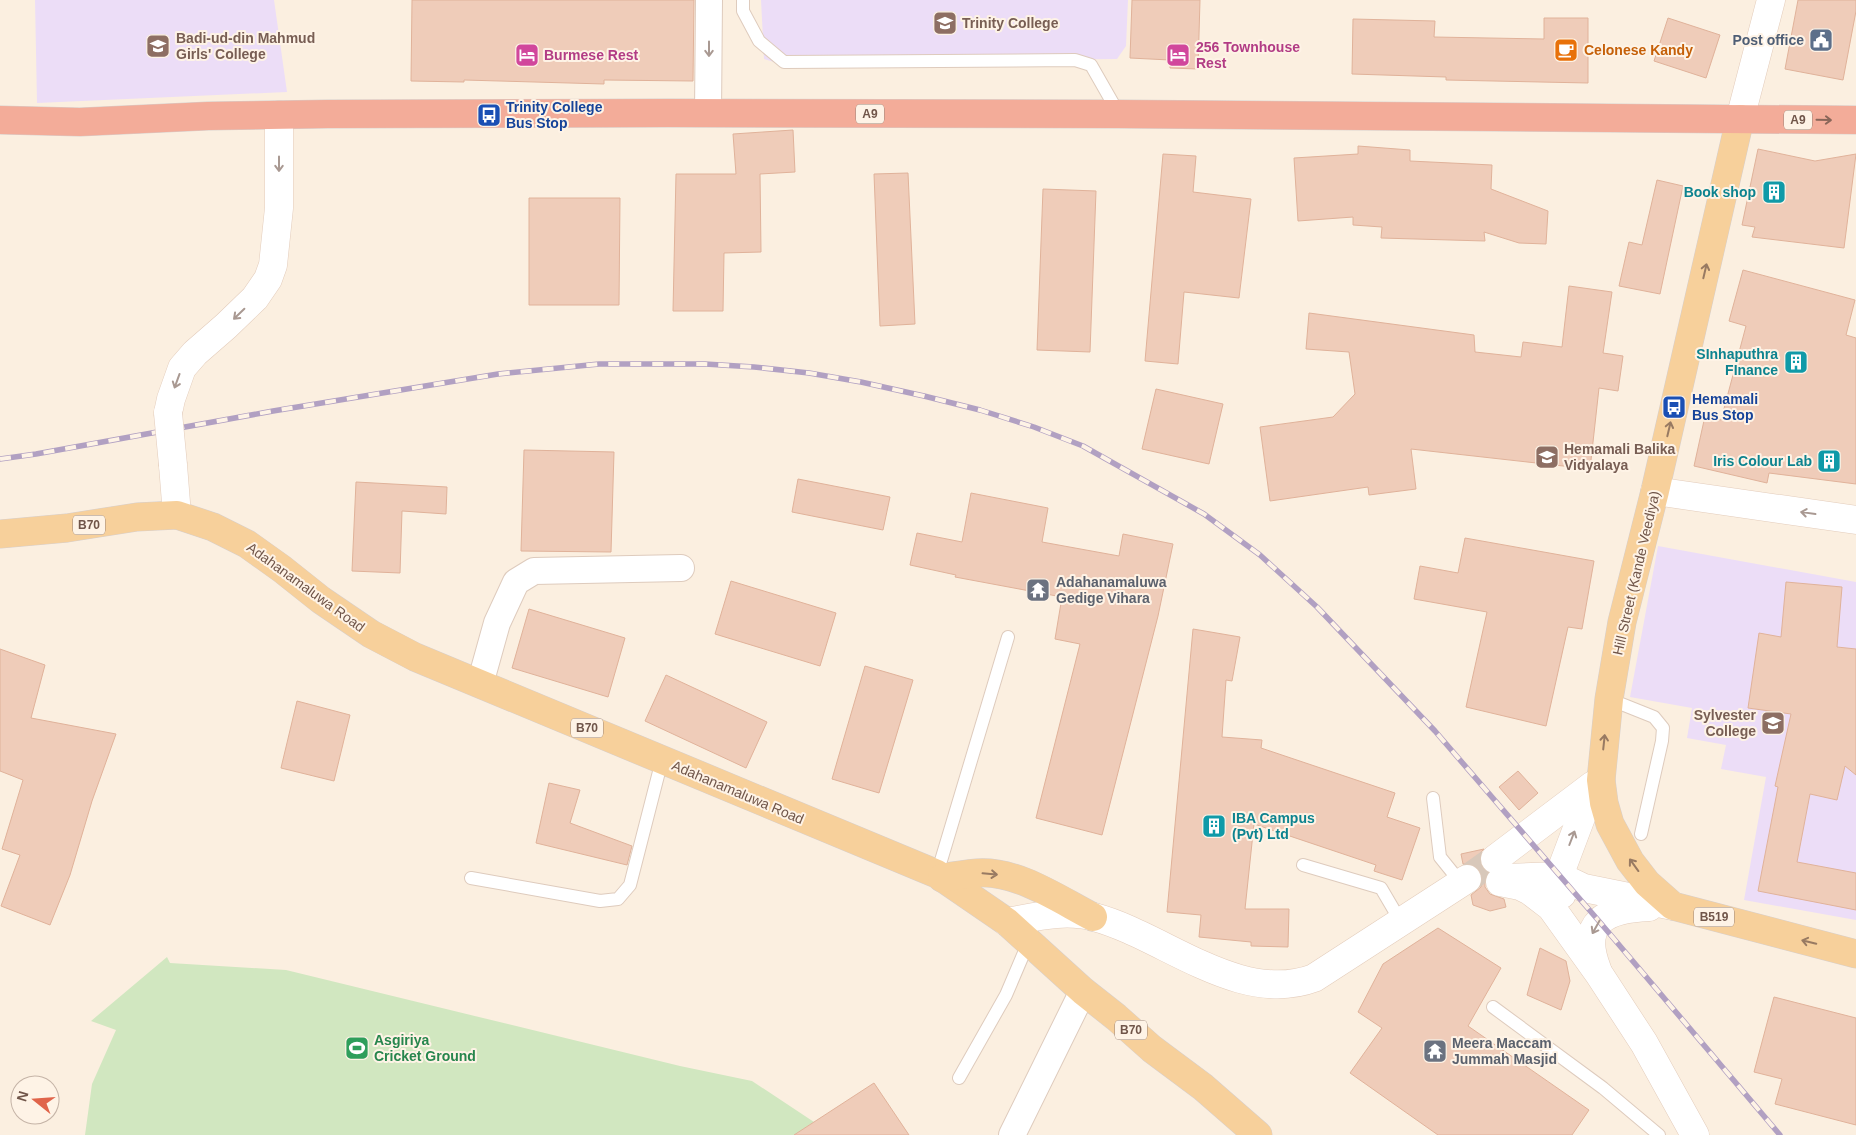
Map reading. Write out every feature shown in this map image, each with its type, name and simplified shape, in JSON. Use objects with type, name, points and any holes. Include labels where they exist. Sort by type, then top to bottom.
[{"type":"highway","name":"A9","points":[[0,120],[80,122],[208,116],[708,113],[1119,114],[1856,120]]},
{"type":"main road","name":"Hill Street (Kande Veediya)","points":[[1673,906],[1647,883],[1630,861],[1610,824],[1601,780],[1608,699],[1622,622],[1655,491],[1740,119]]},
{"type":"main road","name":"B70","points":[[0,534],[177,515]]},
{"type":"main road","name":"Adahanamaluwa Road","points":[[177,515],[213,527],[247,544],[321,600],[371,634],[415,657],[939,876],[1007,922],[1083,991],[1152,1049],[1203,1087],[1258,1135]]},
{"type":"main road","points":[[939,876],[978,873],[1017,878],[1092,917]]},
{"type":"main road","name":"B519","points":[[1673,906],[1856,954]]},
{"type":"street","points":[[708,113],[709,0]]},
{"type":"street","points":[[1740,119],[1772,0]]},
{"type":"street","points":[[177,515],[168,413],[171,399],[182,368],[195,353],[255,298],[268,279],[274,265],[279,208],[279,115]]},
{"type":"street","points":[[1655,491],[1856,520]]},
{"type":"street","points":[[480,684],[497,624],[516,582],[534,571],[681,568]]},
{"type":"street","points":[[1498,873],[1601,780]]},
{"type":"street","points":[[1571,936],[1559,876],[1585,807],[1601,780]]},
{"type":"street","points":[[1498,873],[1559,876],[1584,888],[1673,906]]},
{"type":"street","points":[[1498,873],[1539,896],[1551,907],[1599,974],[1644,1043],[1695,1135]]},
{"type":"street","points":[[1007,922],[1052,913],[1092,917],[1147,937],[1211,968],[1263,983],[1287,985],[1314,978],[1465,881]]},
{"type":"street","points":[[1599,974],[1593,958],[1591,944],[1592,931],[1598,920],[1618,911],[1643,907],[1673,906]]},
{"type":"street","points":[[1012,1135],[1083,991]]},
{"type":"lane","points":[[743,0],[743,11],[759,41],[784,62],[1075,60],[1091,65],[1119,114]]},
{"type":"lane","points":[[939,876],[1008,637]]},
{"type":"lane","points":[[1608,699],[1654,717],[1663,728],[1662,742],[1641,834]]},
{"type":"lane","points":[[471,878],[600,901],[618,899],[630,884],[662,760]]},
{"type":"lane","points":[[1433,798],[1440,856],[1465,881]]},
{"type":"lane","points":[[1303,865],[1381,888],[1401,922]]},
{"type":"lane","points":[[960,1078],[1006,995],[1029,941]]},
{"type":"lane","points":[[1493,1007],[1603,1088],[1659,1135]]},
{"type":"shaded area","name":"Badi-ud-din Mahmud Girls' College","points":[[35,0],[274,0],[287,92],[37,103]]},
{"type":"shaded area","name":"Trinity College","points":[[761,0],[1128,0],[1126,46],[1117,59],[774,62],[764,59]]},
{"type":"shaded area","name":"Sylvester College","points":[[1658,546],[1856,582],[1856,920],[1744,900],[1766,777],[1721,769],[1726,745],[1687,738],[1692,708],[1630,697]]},
{"type":"green space","name":"Asgiriya Cricket Ground","points":[[167,957],[170,963],[286,970],[680,1066],[752,1081],[814,1122],[795,1135],[85,1135],[92,1084],[116,1030],[91,1021]]},
{"type":"building","points":[[412,0],[694,0],[693,81],[604,80],[604,84],[464,80],[464,82],[411,81]]},
{"type":"building","points":[[1132,0],[1200,0],[1198,69],[1170,68],[1170,60],[1130,58]]},
{"type":"building","name":"Post office","points":[[1798,0],[1856,0],[1856,11],[1843,80],[1785,69]]},
{"type":"building","points":[[1544,18],[1588,18],[1588,83],[1446,80],[1446,77],[1352,74],[1353,19],[1435,21],[1434,37],[1544,39]]},
{"type":"building","points":[[1668,18],[1720,35],[1706,78],[1654,61]]},
{"type":"building","points":[[793,130],[795,172],[760,174],[761,252],[724,253],[723,311],[673,311],[676,174],[736,174],[733,134]]},
{"type":"building","points":[[1358,146],[1410,150],[1410,161],[1492,165],[1491,189],[1548,211],[1546,244],[1519,243],[1484,232],[1485,241],[1381,238],[1382,227],[1353,225],[1353,217],[1298,221],[1294,158],[1358,154]]},
{"type":"building","points":[[1758,149],[1815,161],[1856,154],[1844,248],[1752,237],[1755,227],[1742,225]]},
{"type":"building","points":[[1163,154],[1196,156],[1193,192],[1251,199],[1239,298],[1184,292],[1178,364],[1145,361]]},
{"type":"building","points":[[908,173],[915,324],[880,326],[874,174]]},
{"type":"building","points":[[1657,180],[1683,186],[1660,294],[1619,286],[1629,242],[1642,245]]},
{"type":"building","points":[[1043,189],[1096,191],[1090,352],[1037,350]]},
{"type":"building","points":[[529,198],[620,198],[619,305],[529,305]]},
{"type":"building","points":[[1743,270],[1855,300],[1846,335],[1856,338],[1856,484],[1769,473],[1767,483],[1694,466],[1705,416],[1721,420],[1746,326],[1729,321]]},
{"type":"building","points":[[1569,286],[1612,292],[1603,353],[1623,356],[1618,391],[1599,388],[1590,469],[1411,449],[1416,489],[1369,495],[1368,487],[1270,501],[1260,427],[1333,417],[1355,394],[1349,352],[1306,349],[1309,313],[1474,335],[1475,352],[1521,357],[1523,342],[1562,347]]},
{"type":"building","points":[[1156,389],[1223,404],[1209,464],[1142,449]]},
{"type":"building","points":[[524,450],[614,452],[611,552],[521,551]]},
{"type":"building","points":[[798,479],[890,497],[883,530],[792,512]]},
{"type":"building","points":[[356,482],[447,487],[446,514],[402,511],[400,573],[352,571]]},
{"type":"building","points":[[971,493],[1048,508],[1042,542],[1119,556],[1123,534],[1173,544],[1158,616],[1102,835],[1036,818],[1080,644],[1055,639],[1062,597],[955,577],[956,575],[910,565],[917,533],[962,542]]},
{"type":"building","points":[[1465,538],[1594,561],[1582,629],[1568,627],[1546,726],[1466,707],[1487,612],[1414,599],[1420,566],[1458,573]]},
{"type":"building","points":[[731,581],[836,613],[820,666],[715,634]]},
{"type":"building","points":[[1786,582],[1842,587],[1837,647],[1856,649],[1856,775],[1845,766],[1837,800],[1810,794],[1797,862],[1856,873],[1856,910],[1758,891],[1778,787],[1775,786],[1791,714],[1748,708],[1759,633],[1781,637]]},
{"type":"building","points":[[529,609],[625,638],[608,697],[512,668]]},
{"type":"building","points":[[1193,629],[1240,637],[1232,681],[1226,680],[1222,737],[1262,740],[1261,748],[1395,793],[1387,817],[1420,828],[1402,880],[1374,871],[1376,865],[1254,824],[1245,909],[1289,909],[1288,947],[1251,946],[1251,942],[1199,937],[1201,915],[1167,912]]},
{"type":"building","points":[[0,649],[45,665],[31,718],[116,734],[92,801],[70,875],[50,925],[1,906],[20,855],[2,849],[23,780],[0,771]]},
{"type":"building","points":[[865,666],[913,680],[879,793],[832,779]]},
{"type":"building","points":[[666,675],[767,722],[746,768],[645,721]]},
{"type":"building","points":[[297,701],[350,715],[334,781],[281,768]]},
{"type":"building","points":[[1518,771],[1538,793],[1519,810],[1499,787]]},
{"type":"building","points":[[549,783],[580,790],[570,823],[632,846],[627,865],[536,843]]},
{"type":"building","points":[[1484,849],[1480,853],[1480,860],[1482,868],[1488,873],[1485,879],[1485,887],[1490,894],[1504,899],[1506,907],[1490,911],[1473,905],[1471,895],[1481,887],[1483,878],[1475,865],[1463,864],[1461,854]]},
{"type":"building","name":"Meera Maccam Jummah Masjid","points":[[1438,928],[1501,968],[1468,1026],[1589,1110],[1572,1135],[1438,1135],[1350,1073],[1382,1028],[1358,1012],[1383,964]]},
{"type":"building","points":[[1540,948],[1566,961],[1570,981],[1561,1010],[1527,995]]},
{"type":"building","points":[[1774,997],[1856,1018],[1856,1125],[1775,1104],[1782,1079],[1754,1072]]},
{"type":"building","points":[[874,1083],[909,1135],[794,1135]]},
{"type":"tunnel","points":[[1467,879],[1495,859]]},
{"type":"railway","points":[[0,459],[498,374],[599,364],[705,364],[809,373],[924,396],[980,410],[1034,427],[1083,446],[1204,514],[1260,555],[1317,607],[1435,731],[1780,1135]]},
{"type":"place","name":"Trinity College","points":[[945,23]]},
{"type":"place","name":"Post office","points":[[1821,40]]},
{"type":"place","name":"Badi-ud-din Mahmud Girls' College","points":[[158,46]]},
{"type":"place","name":"Celonese Kandy","points":[[1566,50]]},
{"type":"place","name":"Burmese Rest","points":[[527,55]]},
{"type":"place","name":"256 Townhouse Rest","points":[[1178,55]]},
{"type":"place","name":"Trinity College Bus Stop","points":[[489,115]]},
{"type":"place","name":"Book shop","points":[[1774,192]]},
{"type":"place","name":"SInhaputhra FInance","points":[[1796,362]]},
{"type":"place","name":"Hemamali Bus Stop","points":[[1674,407]]},
{"type":"place","name":"Hemamali Balika Vidyalaya","points":[[1547,457]]},
{"type":"place","name":"Iris Colour Lab","points":[[1829,461]]},
{"type":"place","name":"Adahanamaluwa Gedige Vihara","points":[[1038,590]]},
{"type":"place","name":"Sylvester College","points":[[1773,723]]},
{"type":"place","name":"IBA Campus (Pvt) Ltd","points":[[1214,826]]},
{"type":"place","name":"Asgiriya Cricket Ground","points":[[357,1048]]},
{"type":"place","name":"Meera Maccam Jummah Masjid","points":[[1435,1051]]}]
